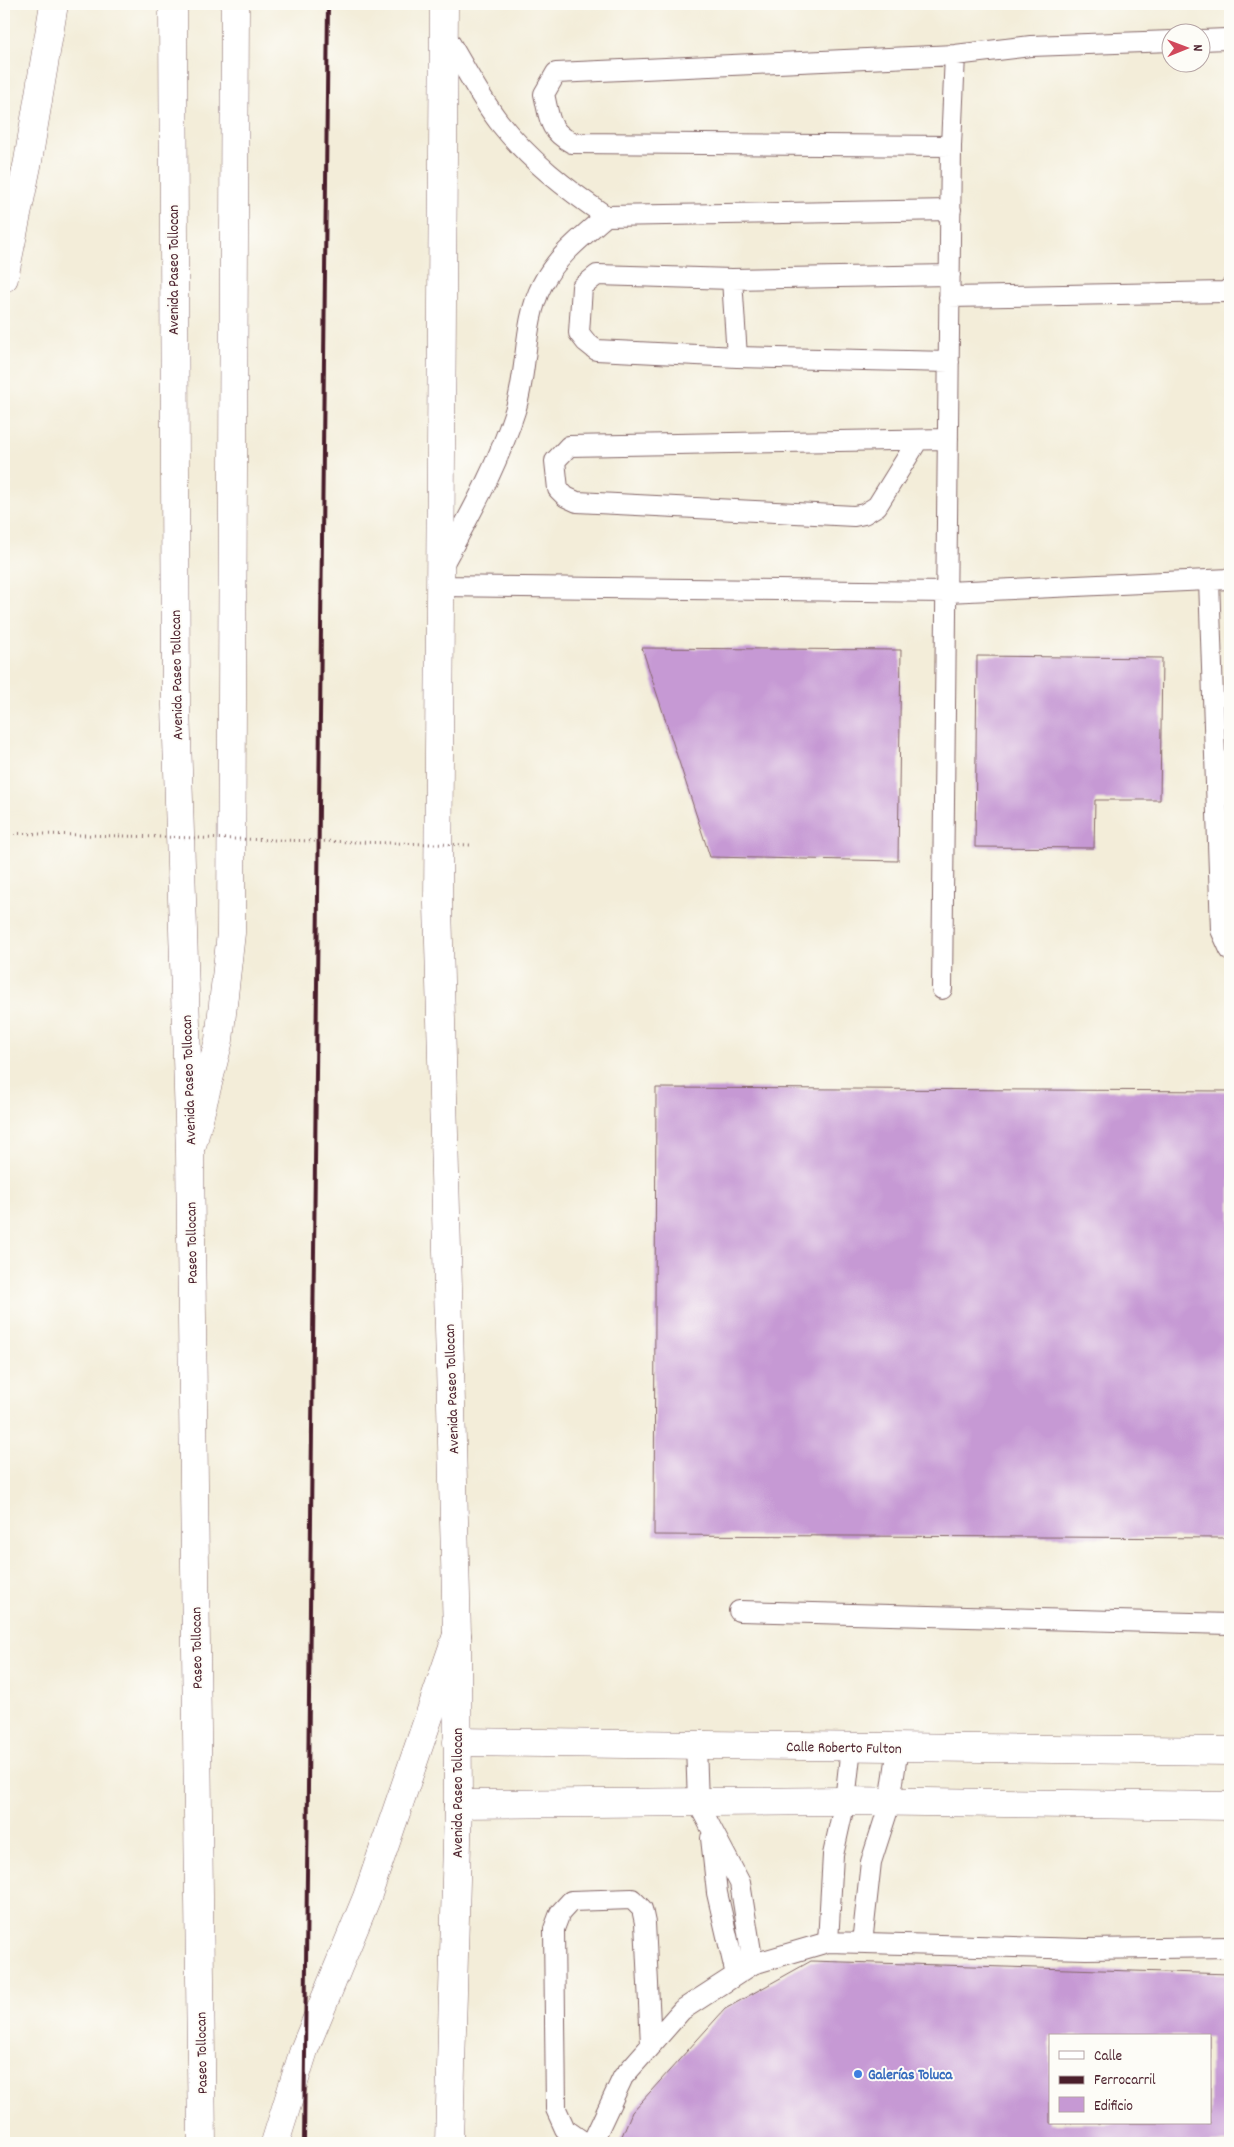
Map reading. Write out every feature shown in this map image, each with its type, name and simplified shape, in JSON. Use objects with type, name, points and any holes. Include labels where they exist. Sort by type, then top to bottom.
[{"type":"main road","points":[[4,278],[28,162],[54,4]]},
{"type":"main road","name":"Avenida Paseo Tollocan","points":[[173,4],[176,706],[190,1153]]},
{"type":"main road","name":"Avenida Paseo Tollocan","points":[[190,1153],[219,1040],[232,933],[235,4]]},
{"type":"main road","name":"Avenida Paseo Tollocan","points":[[444,4],[438,904],[457,1635],[458,1804],[449,2143]]},
{"type":"main road","name":"Paseo Tollocan","points":[[190,1153],[202,2143]]},
{"type":"main road","points":[[274,2143],[304,2050],[367,1897],[457,1635]]},
{"type":"main road","name":"Calle Roberto Fulton","points":[[457,1742],[1230,1751]]},
{"type":"main road","points":[[458,1804],[845,1801],[1230,1806]]},
{"type":"lane","points":[[444,33],[498,121],[530,157],[566,189],[606,216],[950,210]]},
{"type":"lane","points":[[1212,40],[1226,39],[1230,42]]},
{"type":"lane","points":[[951,146],[572,143],[559,136],[551,127],[544,94],[556,73],[955,55],[1031,46],[1162,41]]},
{"type":"lane","points":[[942,989],[950,210],[955,55]]},
{"type":"lane","points":[[606,216],[562,255],[541,286],[532,320],[516,408],[503,448],[440,578],[947,592],[1230,579]]},
{"type":"lane","points":[[949,362],[738,357],[596,350],[579,333],[582,287],[597,275],[732,279],[950,275]]},
{"type":"lane","points":[[732,279],[738,357]]},
{"type":"lane","points":[[950,297],[1225,292],[1230,288]]},
{"type":"lane","points":[[918,440],[876,506],[864,514],[854,516],[577,502],[566,497],[558,489],[555,461],[568,446],[948,439]]},
{"type":"lane","points":[[1209,580],[1221,930],[1230,950]]},
{"type":"lane","points":[[740,1611],[1230,1624]]},
{"type":"lane","points":[[696,1745],[698,1803],[740,1883],[744,1970]]},
{"type":"lane","points":[[828,1942],[832,1855],[845,1801],[851,1747]]},
{"type":"lane","points":[[862,1943],[871,1862],[890,1803],[898,1747]]},
{"type":"lane","points":[[586,2143],[565,2129],[556,2109],[554,1929],[560,1913],[571,1902],[632,1899],[642,1909],[651,2044]]},
{"type":"lane","points":[[592,2143],[623,2076],[682,2010],[744,1970],[828,1942],[1086,1949],[1230,1946]]},
{"type":"path","points":[[4,833],[472,845]]},
{"type":"building","points":[[642,648],[901,650],[898,861],[710,857]]},
{"type":"building","points":[[977,656],[1162,658],[1160,800],[1095,800],[1094,848],[975,847]]},
{"type":"building","points":[[656,1088],[1230,1091],[1230,1538],[654,1535]]},
{"type":"building","name":"Galerías Toluca","points":[[811,1961],[1230,1974],[1230,2143],[619,2143],[632,2112],[725,2009]]},
{"type":"railway","points":[[304,2143],[328,4]]},
{"type":"place","name":"Galerías Toluca","points":[[858,2074]]}]
